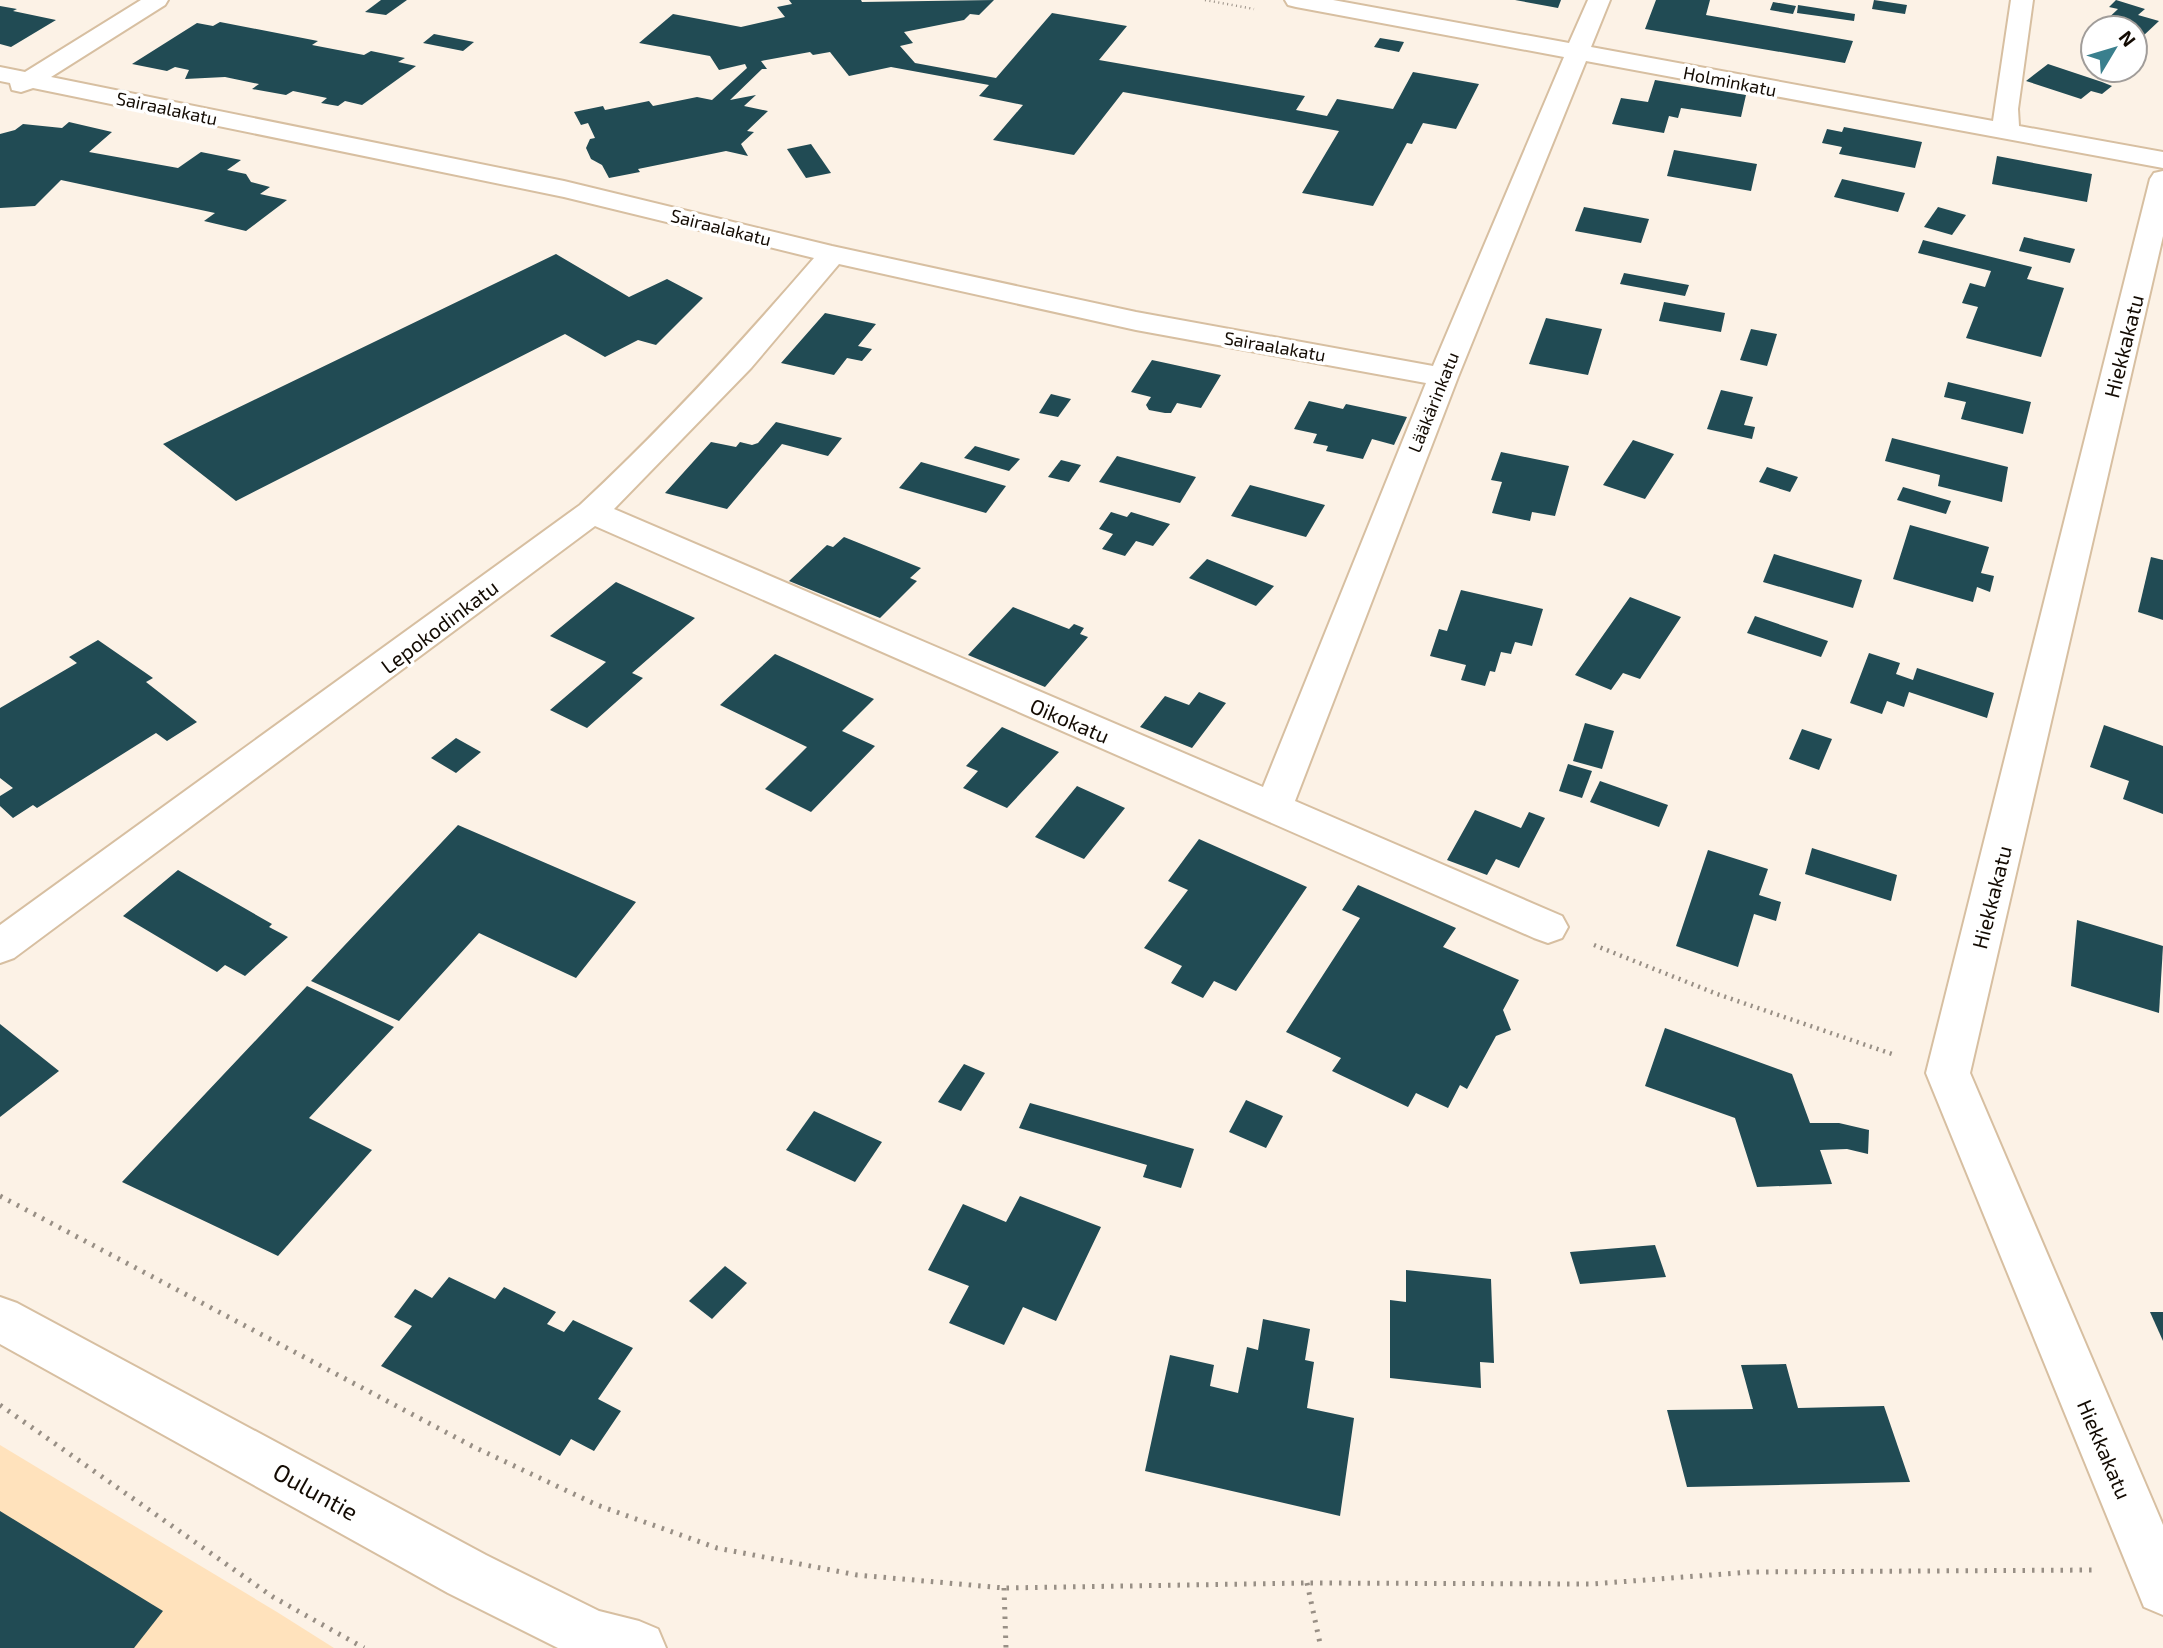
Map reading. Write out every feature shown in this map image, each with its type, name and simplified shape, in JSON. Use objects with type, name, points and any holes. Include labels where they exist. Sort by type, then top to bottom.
[{"type":"street","points":[[0,95],[32,80],[157,0]]},
{"type":"street","name":"Holminkatu","points":[[1296,0],[2163,160]]},
{"type":"street","name":"Lääkärinkatu","points":[[1274,807],[1443,377],[1599,0]]},
{"type":"street","points":[[2006,132],[2006,108],[2022,0]]},
{"type":"street","name":"Sairaalakatu","points":[[0,74],[564,189],[832,254],[1136,321],[1443,377]]},
{"type":"street","name":"Hiekkakatu","points":[[2159,1578],[1948,1073],[2163,179]]},
{"type":"street","name":"Lepokodinkatu","points":[[0,947],[592,512],[640,467],[741,362],[832,254]]},
{"type":"street","name":"Oikokatu","points":[[592,512],[1548,928]]},
{"type":"street","name":"Ouluntie","points":[[0,1319],[467,1574],[593,1636],[639,1648]]},
{"type":"path","points":[[1548,928],[1717,994],[1948,1073]]},
{"type":"path","points":[[0,1196],[460,1440],[597,1505],[717,1548],[857,1575],[1004,1588],[1307,1583],[1592,1584],[1750,1572],[2159,1578]]},
{"type":"path","points":[[0,1405],[273,1597],[364,1648]]},
{"type":"path","points":[[1307,1583],[1321,1648]]},
{"type":"path","points":[[1004,1588],[1006,1648]]},
{"type":"shaded area","points":[[0,1445],[277,1612],[334,1648],[0,1648]]},
{"type":"building","points":[[381,0],[407,0],[386,15],[365,12]]},
{"type":"building","points":[[789,0],[994,0],[979,15],[970,14],[964,20],[904,32],[913,43],[900,46],[915,63],[996,78],[1052,13],[1127,26],[1099,60],[1305,96],[1296,110],[1327,116],[1337,99],[1393,109],[1413,72],[1479,84],[1456,129],[1423,123],[1412,144],[1407,143],[1373,206],[1302,193],[1339,131],[1123,92],[1074,155],[993,140],[1023,105],[979,96],[989,85],[891,67],[849,76],[830,52],[813,55],[810,52],[761,61],[767,69],[762,69],[730,100],[756,95],[744,106],[768,111],[747,131],[754,132],[741,144],[748,156],[726,151],[638,169],[640,172],[609,178],[602,165],[591,159],[586,148],[590,139],[595,138],[588,123],[581,125],[574,112],[603,106],[605,110],[649,101],[653,106],[697,97],[712,100],[747,68],[745,64],[719,70],[710,56],[639,43],[673,14],[741,27],[785,17],[777,7],[792,4]]},
{"type":"building","points":[[1515,0],[1561,0],[1558,8]]},
{"type":"building","points":[[1656,0],[1710,0],[1706,15],[1853,41],[1845,63],[1645,29]]},
{"type":"building","points":[[1874,0],[1907,5],[1905,14],[1872,9]]},
{"type":"building","points":[[2116,0],[2145,9],[2139,14],[2113,14],[2118,9],[2109,7]]},
{"type":"building","points":[[1773,2],[1796,6],[1793,14],[1770,10]]},
{"type":"building","points":[[1798,5],[1855,14],[1854,21],[1797,13]]},
{"type":"building","points":[[0,6],[56,20],[11,47],[0,44]]},
{"type":"building","points":[[2149,18],[2159,21],[2149,30]]},
{"type":"building","points":[[220,22],[318,41],[312,45],[364,55],[371,51],[405,58],[398,62],[416,66],[362,105],[345,101],[338,106],[321,103],[327,98],[293,91],[286,95],[252,89],[259,84],[225,77],[185,79],[189,70],[175,67],[167,71],[132,64],[197,23],[213,26]]},
{"type":"building","points":[[434,34],[474,42],[463,51],[423,43]]},
{"type":"building","points":[[1380,38],[1404,42],[1399,52],[1374,47]]},
{"type":"building","points":[[2048,64],[2079,74],[2079,84],[2112,86],[2102,94],[2091,91],[2081,99],[2026,81]]},
{"type":"building","points":[[1655,80],[1746,95],[1741,117],[1681,108],[1678,118],[1669,116],[1664,133],[1612,124],[1621,98],[1648,102]]},
{"type":"building","points":[[69,122],[112,132],[89,152],[178,168],[201,152],[241,160],[227,170],[246,174],[251,182],[270,187],[260,194],[287,200],[246,231],[204,221],[215,213],[61,180],[35,206],[0,208],[0,134],[15,130],[23,124],[62,128]]},
{"type":"building","points":[[1844,127],[1922,142],[1915,168],[1839,154],[1842,147],[1822,143],[1827,129],[1842,132]]},
{"type":"building","points":[[811,144],[831,173],[806,178],[787,149]]},
{"type":"building","points":[[1674,150],[1757,164],[1751,191],[1667,176]]},
{"type":"building","points":[[1997,156],[2092,174],[2087,202],[1992,184]]},
{"type":"building","points":[[1842,179],[1905,193],[1898,212],[1834,197]]},
{"type":"building","points":[[1584,207],[1649,219],[1641,243],[1575,231]]},
{"type":"building","points":[[1938,207],[1966,215],[1952,235],[1924,227]]},
{"type":"building","points":[[2024,237],[2075,249],[2070,263],[2019,251]]},
{"type":"building","points":[[1923,240],[2032,267],[2027,279],[2064,288],[2041,357],[1966,338],[1978,307],[1962,303],[1970,283],[1985,287],[1991,271],[1918,253]]},
{"type":"building","points":[[556,254],[629,297],[667,279],[703,298],[656,345],[638,340],[605,357],[565,334],[236,501],[163,444]]},
{"type":"building","points":[[1624,273],[1689,285],[1685,296],[1620,284]]},
{"type":"building","points":[[1664,302],[1725,313],[1721,332],[1659,321]]},
{"type":"building","points":[[825,313],[876,324],[858,346],[872,349],[862,361],[847,358],[834,375],[781,363]]},
{"type":"building","points":[[1546,318],[1602,329],[1588,375],[1529,364]]},
{"type":"building","points":[[1751,329],[1777,334],[1767,366],[1740,360]]},
{"type":"building","points":[[1152,360],[1221,375],[1201,408],[1177,403],[1171,413],[1149,410],[1146,405],[1151,397],[1131,392]]},
{"type":"building","points":[[1948,382],[2031,402],[2023,434],[1961,419],[1966,402],[1944,397]]},
{"type":"building","points":[[1721,390],[1753,397],[1744,425],[1755,427],[1752,439],[1707,429]]},
{"type":"building","points":[[1051,394],[1071,399],[1058,417],[1039,413]]},
{"type":"building","points":[[1309,401],[1343,409],[1346,404],[1407,417],[1394,445],[1372,439],[1363,459],[1326,451],[1328,446],[1313,443],[1317,434],[1294,429]]},
{"type":"building","points":[[776,422],[842,438],[828,456],[782,444],[727,509],[665,493],[711,442],[736,447],[740,442],[752,445],[758,443]]},
{"type":"building","points":[[1892,438],[2008,467],[2002,502],[1938,486],[1940,475],[1885,461]]},
{"type":"building","points":[[1633,440],[1674,454],[1645,499],[1603,485]]},
{"type":"building","points":[[975,446],[1020,459],[1009,471],[964,458]]},
{"type":"building","points":[[1501,452],[1569,466],[1555,516],[1532,512],[1530,521],[1492,513],[1502,482],[1491,480]]},
{"type":"building","points":[[1117,456],[1196,477],[1180,503],[1099,482]]},
{"type":"building","points":[[1061,460],[1081,465],[1069,482],[1048,477]]},
{"type":"building","points":[[921,462],[1006,486],[986,513],[899,488]]},
{"type":"building","points":[[1767,467],[1798,477],[1790,492],[1759,482]]},
{"type":"building","points":[[1250,485],[1325,505],[1306,537],[1231,516]]},
{"type":"building","points":[[1903,487],[1951,501],[1946,514],[1897,500]]},
{"type":"building","points":[[1111,512],[1127,517],[1131,512],[1170,524],[1153,546],[1136,541],[1125,556],[1102,549],[1113,534],[1099,529]]},
{"type":"building","points":[[1910,525],[1989,547],[1981,573],[1994,576],[1990,592],[1977,587],[1973,602],[1893,579]]},
{"type":"building","points":[[844,537],[921,568],[910,578],[917,581],[880,618],[789,581],[827,545],[833,547]]},
{"type":"building","points":[[1774,554],[1862,580],[1853,608],[1763,582]]},
{"type":"building","points":[[2151,557],[2163,560],[2163,620],[2138,612]]},
{"type":"building","points":[[1207,559],[1274,586],[1256,606],[1189,578]]},
{"type":"building","points":[[616,582],[695,618],[632,673],[643,678],[587,728],[550,710],[606,662],[550,636]]},
{"type":"building","points":[[1461,590],[1543,609],[1532,646],[1515,642],[1511,654],[1501,652],[1495,672],[1490,671],[1485,686],[1461,680],[1466,665],[1430,656],[1439,629],[1447,631]]},
{"type":"building","points":[[1630,597],[1681,617],[1640,679],[1623,673],[1611,690],[1575,675]]},
{"type":"building","points":[[1013,607],[1069,629],[1074,624],[1084,628],[1080,634],[1088,637],[1045,687],[968,655]]},
{"type":"building","points":[[1755,616],[1828,641],[1821,657],[1747,633]]},
{"type":"building","points":[[98,640],[153,678],[146,682],[197,722],[167,741],[156,733],[37,808],[33,805],[13,818],[0,806],[0,796],[13,788],[0,778],[0,708],[77,663],[69,657]]},
{"type":"building","points":[[1869,653],[1900,663],[1896,674],[1913,680],[1917,668],[1994,693],[1987,718],[1909,692],[1904,707],[1887,701],[1882,714],[1850,703]]},
{"type":"building","points":[[775,654],[874,699],[842,731],[875,746],[811,812],[765,789],[807,747],[720,705]]},
{"type":"building","points":[[1199,692],[1226,703],[1192,748],[1140,727],[1165,696],[1189,705]]},
{"type":"building","points":[[1585,723],[1614,731],[1602,769],[1573,761]]},
{"type":"building","points":[[2104,725],[2163,746],[2163,814],[2123,799],[2129,781],[2090,767]]},
{"type":"building","points":[[1002,727],[1059,752],[1007,808],[963,788],[978,771],[966,766]]},
{"type":"building","points":[[1802,729],[1832,739],[1819,770],[1789,759]]},
{"type":"building","points":[[456,738],[481,752],[456,773],[431,758]]},
{"type":"building","points":[[1568,764],[1592,771],[1582,798],[1559,791]]},
{"type":"building","points":[[1600,781],[1668,805],[1659,827],[1590,802]]},
{"type":"building","points":[[1077,786],[1125,808],[1084,859],[1035,837]]},
{"type":"building","points":[[1475,810],[1521,828],[1529,812],[1545,818],[1519,868],[1496,859],[1487,875],[1447,860]]},
{"type":"building","points":[[458,825],[636,902],[576,978],[479,933],[399,1021],[311,981]]},
{"type":"building","points":[[1199,839],[1307,887],[1236,991],[1214,981],[1203,998],[1171,983],[1182,966],[1144,948],[1188,890],[1168,881]]},
{"type":"building","points":[[1812,848],[1897,875],[1891,901],[1805,874]]},
{"type":"building","points":[[1708,850],[1768,869],[1759,895],[1781,902],[1776,921],[1754,914],[1738,967],[1676,946]]},
{"type":"building","points":[[178,870],[272,924],[269,927],[288,937],[245,976],[225,965],[217,972],[123,916]]},
{"type":"building","points":[[1358,885],[1456,928],[1443,947],[1519,980],[1503,1010],[1511,1030],[1496,1036],[1467,1089],[1460,1085],[1448,1108],[1416,1093],[1408,1107],[1332,1071],[1341,1058],[1286,1032],[1360,918],[1342,910]]},
{"type":"building","points":[[2077,920],[2163,946],[2159,1013],[2071,986]]},
{"type":"building","points":[[307,986],[394,1027],[309,1118],[372,1150],[278,1256],[122,1182]]},
{"type":"building","points":[[0,1024],[59,1071],[0,1117]]},
{"type":"building","points":[[1665,1028],[1792,1074],[1810,1123],[1839,1123],[1869,1130],[1868,1154],[1847,1149],[1820,1150],[1832,1184],[1757,1187],[1735,1118],[1645,1086]]},
{"type":"building","points":[[964,1064],[985,1073],[961,1111],[938,1102]]},
{"type":"building","points":[[1246,1100],[1283,1116],[1266,1148],[1229,1132]]},
{"type":"building","points":[[1030,1103],[1194,1149],[1181,1188],[1143,1177],[1147,1165],[1019,1128]]},
{"type":"building","points":[[814,1111],[882,1142],[855,1182],[786,1150]]},
{"type":"building","points":[[1020,1196],[1101,1227],[1056,1321],[1023,1307],[1004,1345],[949,1323],[969,1286],[928,1270],[963,1204],[1006,1222]]},
{"type":"building","points":[[1655,1245],[1666,1277],[1580,1284],[1570,1252]]},
{"type":"building","points":[[725,1266],[747,1283],[712,1319],[689,1301]]},
{"type":"building","points":[[1406,1270],[1491,1279],[1494,1363],[1480,1362],[1481,1388],[1390,1378],[1390,1300],[1406,1302]]},
{"type":"building","points":[[449,1277],[495,1299],[504,1287],[556,1312],[547,1324],[564,1332],[573,1320],[633,1348],[598,1399],[621,1411],[594,1451],[571,1439],[560,1456],[381,1366],[412,1326],[394,1317],[415,1289],[432,1298]]},
{"type":"building","points":[[2150,1312],[2163,1312],[2163,1341]]},
{"type":"building","points":[[1263,1319],[1310,1329],[1305,1360],[1314,1362],[1307,1408],[1354,1418],[1340,1516],[1145,1471],[1170,1355],[1214,1365],[1210,1386],[1238,1393],[1247,1347],[1258,1350]]},
{"type":"building","points":[[1786,1364],[1798,1408],[1884,1406],[1910,1482],[1687,1487],[1667,1410],[1753,1409],[1741,1365]]},
{"type":"building","points":[[0,1511],[163,1611],[134,1648],[0,1648]]}]
